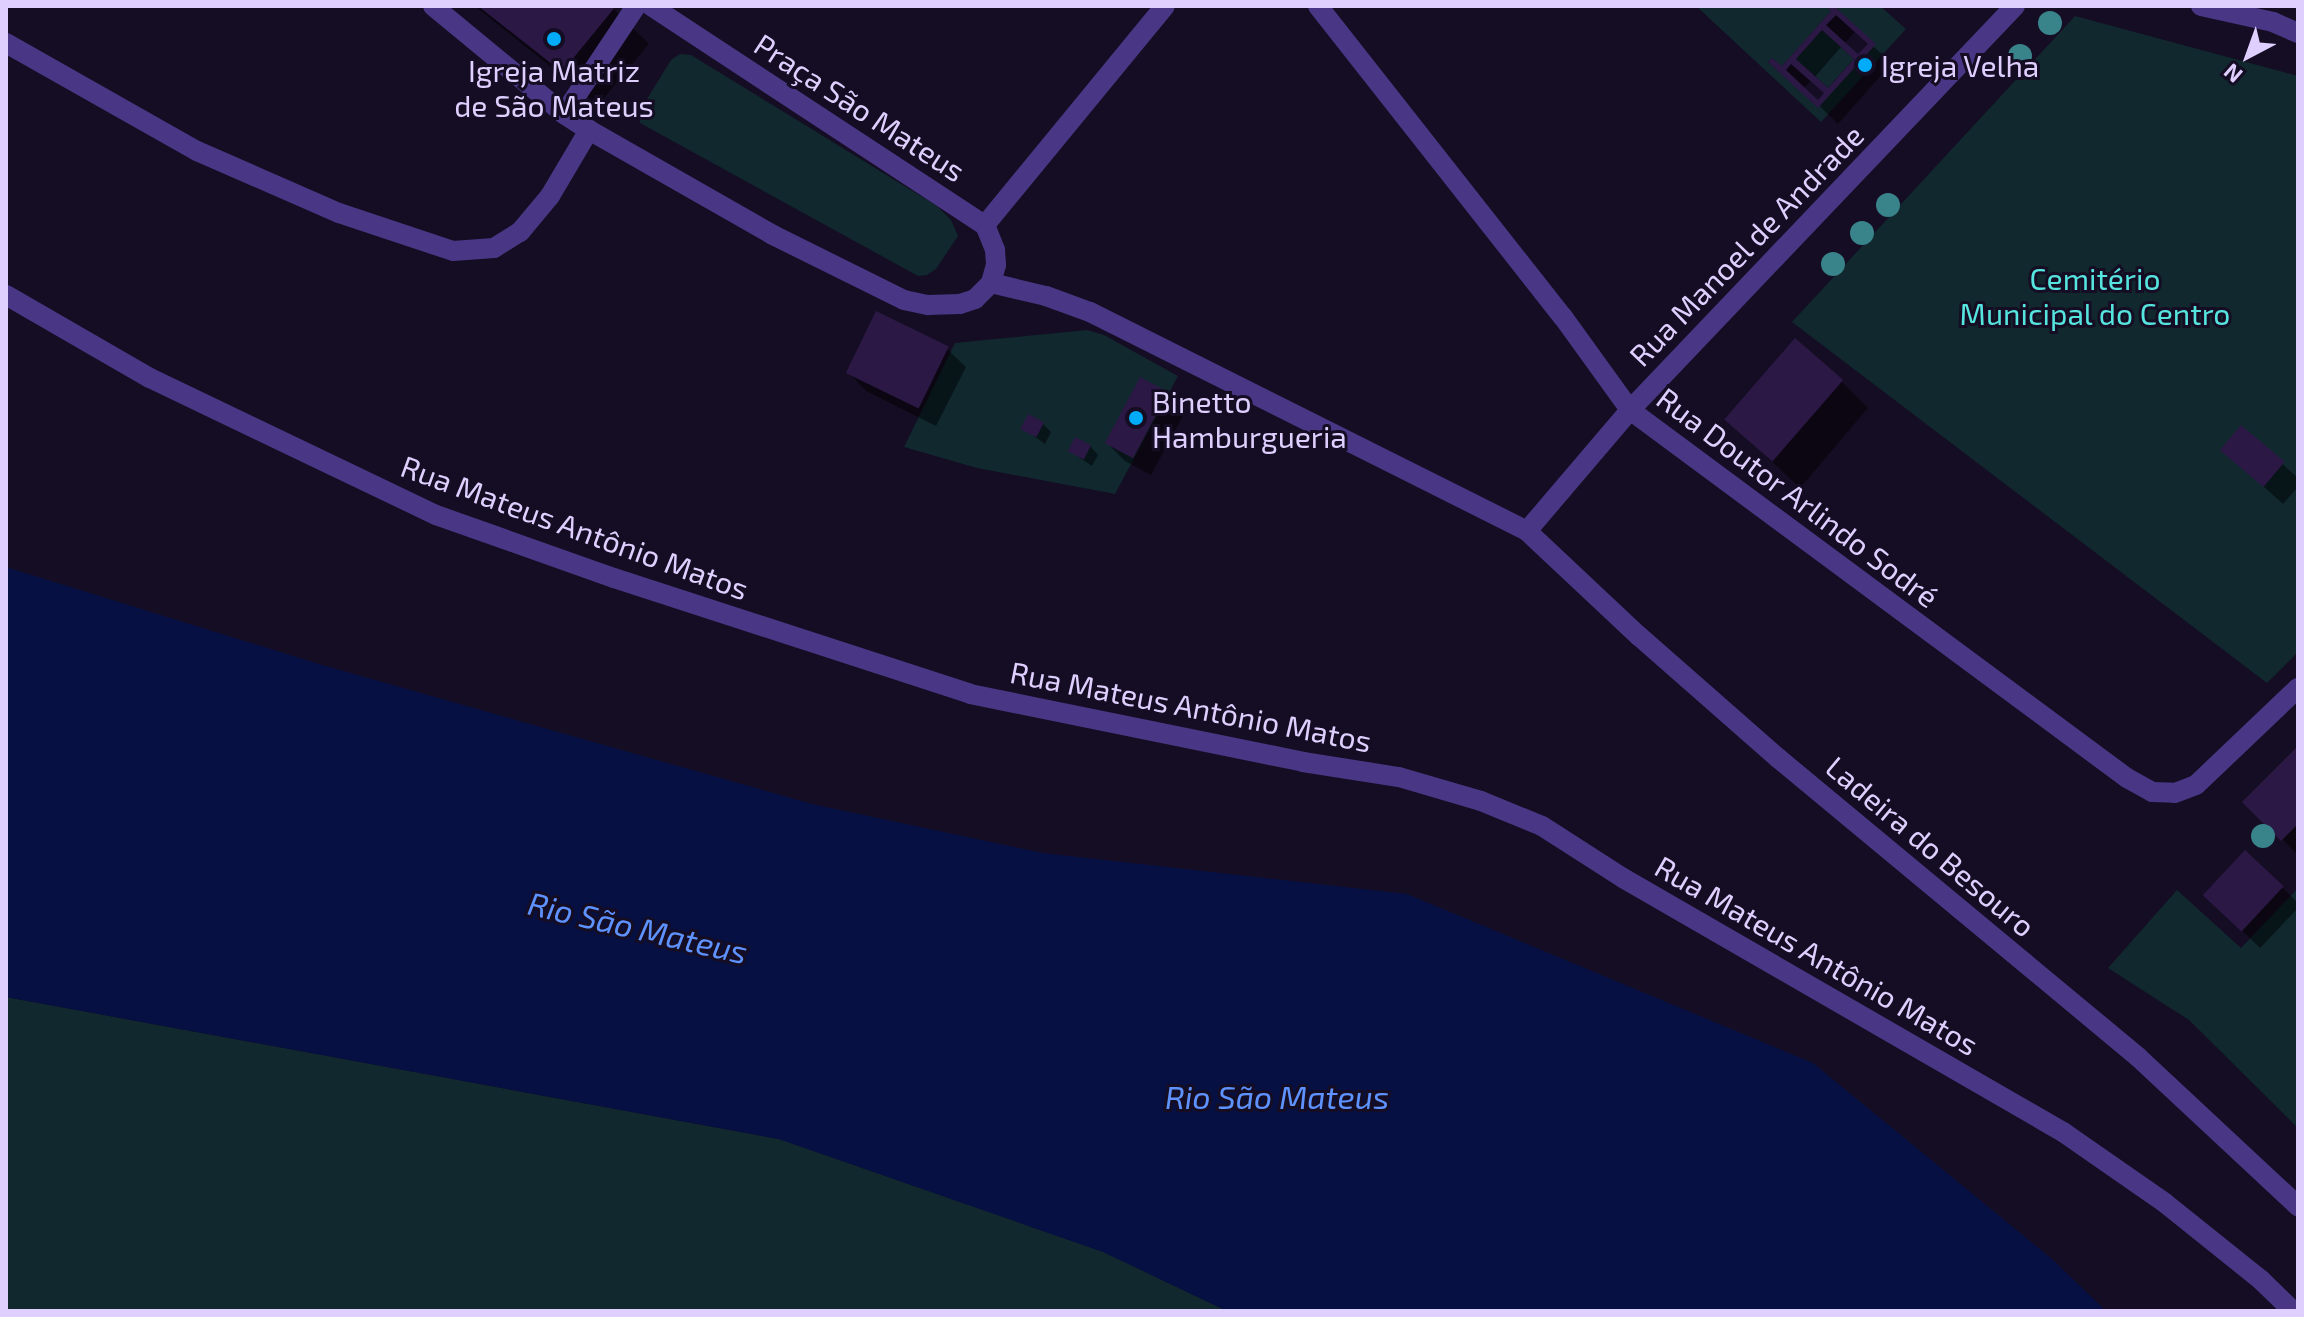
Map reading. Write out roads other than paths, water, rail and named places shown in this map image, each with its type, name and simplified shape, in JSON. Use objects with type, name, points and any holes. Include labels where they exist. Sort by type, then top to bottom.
[{"type":"street","points":[[433,6],[564,114],[589,130],[773,235],[904,300],[928,305],[960,304],[975,299],[991,283],[996,265],[995,250],[985,225],[1165,6]]},
{"type":"street","points":[[564,114],[636,6]]},
{"type":"street","name":"Praça São Mateus","points":[[651,6],[985,225]]},
{"type":"street","name":"Rua Doutor Arlindo Sodré","points":[[1318,6],[1563,317],[1630,410],[2127,778],[2152,792],[2175,793],[2196,785],[2298,688]]},
{"type":"street","name":"Rua Manoel de Andrade","points":[[1527,531],[1630,410],[2015,6]]},
{"type":"street","points":[[2201,6],[2273,22],[2298,33]]},
{"type":"street","points":[[6,43],[197,151],[339,213],[453,251],[494,248],[520,232],[550,196],[589,130]]},
{"type":"street","name":"Ladeira do Besouro","points":[[991,283],[1046,296],[1090,312],[1527,531],[1639,636],[1778,758],[2138,1057],[2298,1206]]},
{"type":"street","name":"Rua Mateus Antônio Matos","points":[[6,295],[150,378],[436,515],[614,578],[970,694],[1303,762],[1399,777],[1481,801],[1542,826],[1623,878],[2063,1132],[2165,1203],[2261,1280],[2293,1311]]},
{"type":"water","name":"Rio São Mateus","points":[[6,567],[319,664],[812,804],[1043,853],[1407,894],[1813,1063],[2052,1259],[2106,1311],[1227,1311],[1103,1252],[779,1139],[6,997]]},
{"type":"place","name":"Igreja Matriz de São Mateus","points":[[554,39]]},
{"type":"place","name":"Igreja Velha","points":[[1865,65]]},
{"type":"place","name":"Binetto Hamburgueria","points":[[1136,418]]},
{"type":"park label","name":"Cemitério Municipal do Centro","points":[[2095,295]]}]
